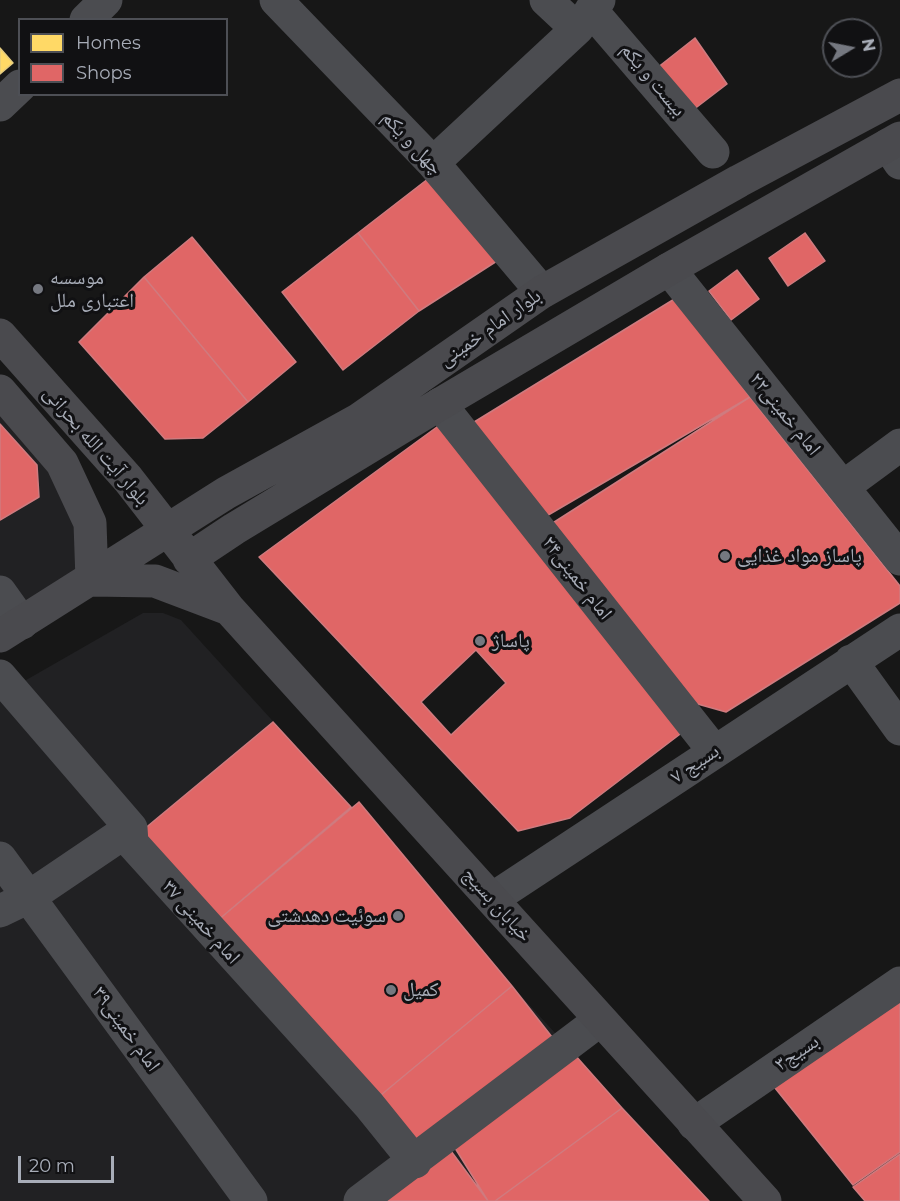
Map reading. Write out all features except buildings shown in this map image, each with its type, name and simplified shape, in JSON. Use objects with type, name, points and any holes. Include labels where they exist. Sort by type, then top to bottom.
[{"type":"main road","name":"بلوار امام خمینی","points":[[11,630],[226,493],[358,420],[542,292],[739,181],[900,95]]},
{"type":"main road","name":"بلوار امام خمینی","points":[[189,559],[234,529],[440,404],[669,269],[896,149]]},
{"type":"main road","points":[[592,264],[615,301]]},
{"type":"main road","points":[[0,379],[15,381],[21,370],[6,342]]},
{"type":"main road","name":"بلوار آیت الله بحرانی","points":[[6,342],[128,479],[189,559]]},
{"type":"main road","name":"بلوار آیت الله بحرانی","points":[[0,391],[62,463],[90,523],[92,580]]},
{"type":"main road","points":[[128,479],[172,501],[226,493]]},
{"type":"main road","name":"خیابان بسیج","points":[[189,559],[229,609],[765,1201]]},
{"type":"main road","points":[[92,580],[155,581],[229,609]]},
{"type":"street","points":[[88,18],[106,0]]},
{"type":"street","name":"چهل و یکم","points":[[276,0],[433,163],[542,292]]},
{"type":"street","name":"بیست و یکم","points":[[546,0],[589,13],[713,152]]},
{"type":"street","points":[[433,163],[589,13]]},
{"type":"street","points":[[0,105],[18,88]]},
{"type":"street","name":"امام خمینی۲۲","points":[[669,269],[900,559]]},
{"type":"street","name":"امام خمینی۲۴","points":[[440,404],[714,751]]},
{"type":"street","points":[[843,487],[900,445]]},
{"type":"street","points":[[0,592],[11,630]]},
{"type":"street","name":"بسیج ۷","points":[[492,899],[900,630]]},
{"type":"street","points":[[851,661],[900,729]]},
{"type":"street","name":"امام خمینی ۳۷","points":[[0,676],[131,828],[132,843],[369,1105],[415,1162]]},
{"type":"street","points":[[14,904],[131,828]]},
{"type":"street","name":"امام خمینی۳۹","points":[[0,858],[14,904],[251,1201]]},
{"type":"street","name":"بسیج۳","points":[[694,1124],[900,983]]},
{"type":"street","points":[[360,1201],[415,1162],[600,1020]]},
{"type":"shaded area","points":[[0,392],[62,463],[92,580],[0,637]]},
{"type":"shaded area","points":[[143,613],[163,613],[181,620],[351,807],[359,802],[512,986],[709,1201],[0,1201],[0,695]]},
{"type":"place","name":"موسسه اعتباری ملل","points":[[38,289]]},
{"type":"place","name":"پاساز مواد غذایی","points":[[725,556]]},
{"type":"place","name":"پاساژ","points":[[480,641]]},
{"type":"place","name":"سوئیت دهدشتی","points":[[398,916]]},
{"type":"place","name":"کمیل","points":[[391,990]]}]
